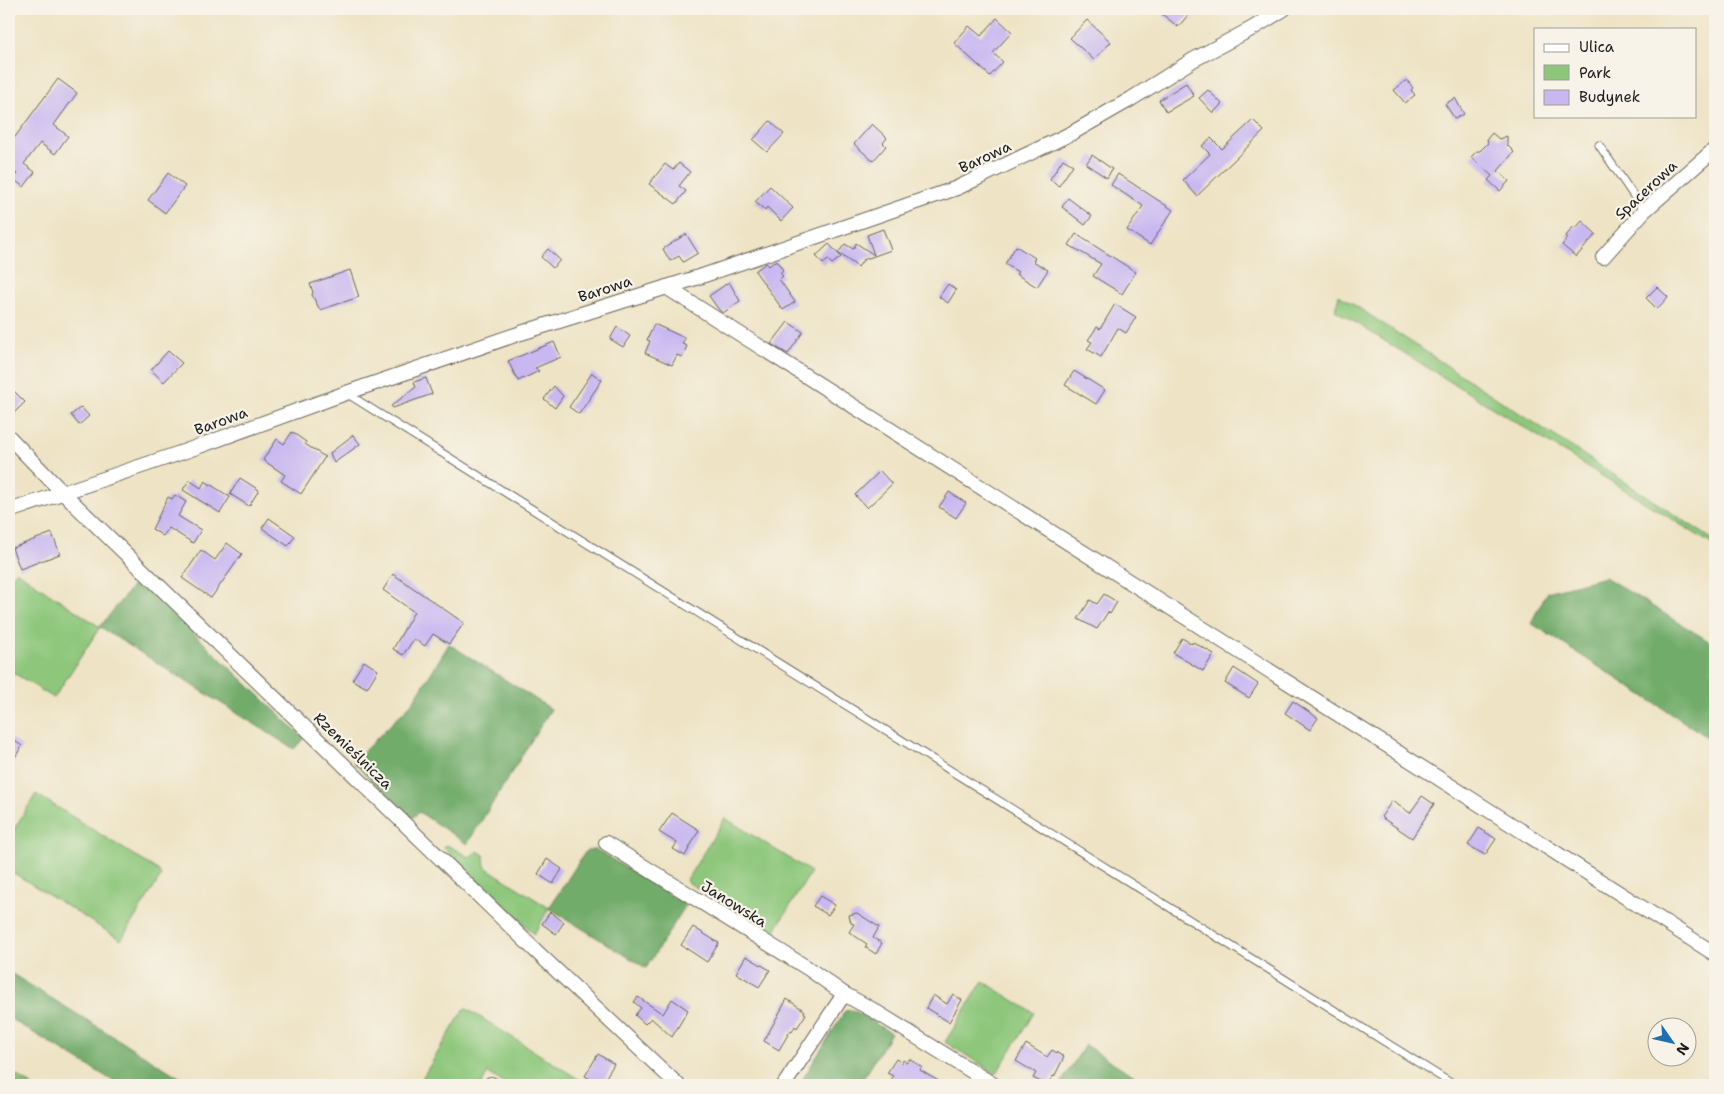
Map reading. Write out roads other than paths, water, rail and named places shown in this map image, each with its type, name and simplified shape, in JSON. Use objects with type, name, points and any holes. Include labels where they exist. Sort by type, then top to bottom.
[{"type":"street","name":"Barowa","points":[[9,512],[521,333],[666,287],[957,188],[1072,133],[1193,60],[1284,9]]},
{"type":"street","name":"Spacerowa","points":[[1603,257],[1644,211],[1715,149]]},
{"type":"street","points":[[666,287],[1715,954]]},
{"type":"street","name":"Rzemieślnicza","points":[[9,437],[63,493],[538,953],[678,1085]]},
{"type":"street","name":"Janowska","points":[[606,843],[810,970],[844,994],[994,1085]]},
{"type":"street","points":[[784,1085],[844,994]]},
{"type":"lane","points":[[1599,145],[1644,211]]},
{"type":"lane","points":[[346,393],[1454,1085]]}]
